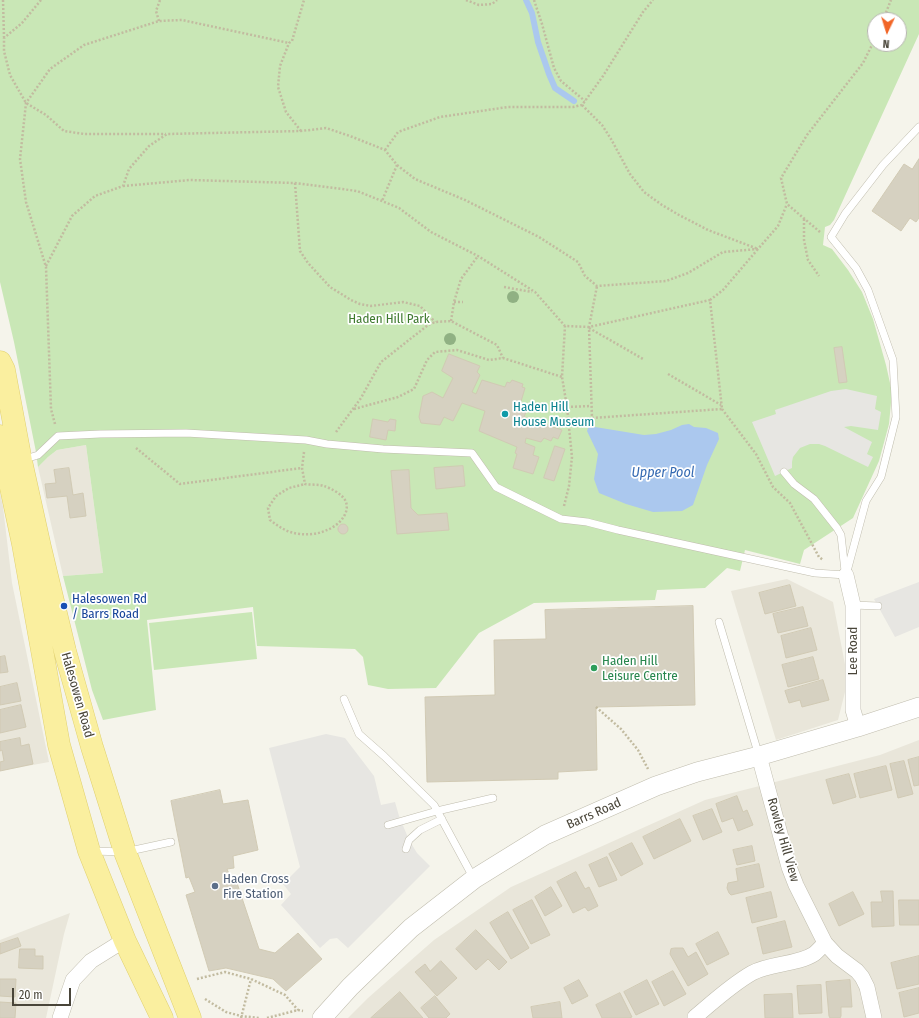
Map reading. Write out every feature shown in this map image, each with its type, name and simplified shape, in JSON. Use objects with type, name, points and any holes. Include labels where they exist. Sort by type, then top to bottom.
[{"type":"main road","name":"Halesowen Road","points":[[0,362],[4,370],[21,461],[40,547],[65,651],[92,747],[125,852],[190,1018]]},
{"type":"main road","name":"Halesowen Road","points":[[0,436],[24,552],[60,745],[89,851],[125,941],[162,1018]]},
{"type":"street","name":"Lee Road","points":[[846,575],[853,605],[853,710],[858,727]]},
{"type":"street","name":"Barrs Road","points":[[322,1018],[411,928],[474,879],[545,835],[656,786],[697,772],[759,756],[858,727],[919,707]]},
{"type":"street","name":"Rowley Hill View","points":[[759,756],[789,867],[796,885],[825,943],[837,956],[862,977],[867,987],[874,1018]]},
{"type":"street","points":[[60,1018],[73,980],[91,961],[125,941]]},
{"type":"street","points":[[694,1018],[729,989],[752,973],[764,968],[800,960],[813,954],[825,943]]},
{"type":"lane","points":[[846,575],[866,501],[881,477],[896,417],[893,360],[868,290],[856,268],[831,237],[845,214],[883,165],[919,127]]},
{"type":"lane","points":[[21,461],[38,455],[58,436],[119,434],[186,433],[306,440],[327,444],[383,449],[472,453],[496,487],[561,519],[587,522],[815,573],[846,575]]},
{"type":"lane","points":[[784,472],[794,484],[814,499],[837,528],[841,535],[846,575]]},
{"type":"lane","points":[[853,605],[878,606]]},
{"type":"lane","points":[[719,622],[759,756]]},
{"type":"lane","points":[[344,699],[359,734],[384,756],[434,805],[474,879]]},
{"type":"lane","points":[[388,825],[437,811],[493,798]]},
{"type":"lane","points":[[406,849],[409,840],[420,830],[442,819]]},
{"type":"lane","points":[[89,851],[125,852],[171,842]]},
{"type":"path","points":[[3,0],[4,51],[10,75],[26,103],[46,115],[64,131],[84,134],[167,134],[301,131],[326,128],[385,150],[397,165],[415,179],[465,200],[539,237],[578,262],[585,276],[597,286],[666,281],[688,273],[723,252],[758,249]]},
{"type":"path","points":[[4,38],[22,23],[41,0]]},
{"type":"path","points":[[159,21],[156,11],[160,0]]},
{"type":"path","points":[[301,131],[286,112],[278,87],[280,66],[289,43],[292,41],[304,0]]},
{"type":"path","points":[[466,0],[478,5],[492,4],[497,0]]},
{"type":"path","points":[[534,0],[554,68],[562,81],[585,101]]},
{"type":"path","points":[[385,150],[398,132],[440,117],[508,107],[573,107],[582,105],[603,76],[643,12],[653,0]]},
{"type":"path","points":[[886,12],[891,0]]},
{"type":"path","points":[[58,436],[51,409],[46,267],[26,202],[20,159],[26,103],[50,68],[84,45],[159,21],[182,20],[289,43]]},
{"type":"path","points":[[46,267],[72,216],[95,196],[123,186],[190,180],[295,183],[358,192],[399,208],[431,232],[478,256],[534,292],[565,326],[589,327],[710,300],[723,290],[778,226],[787,204],[781,178],[807,135],[863,63],[868,52]]},
{"type":"path","points":[[582,105],[602,125],[630,174],[644,192],[679,215],[708,230],[758,249]]},
{"type":"path","points":[[123,186],[129,169],[149,146],[167,134]]},
{"type":"path","points":[[382,201],[397,165]]},
{"type":"path","points":[[295,183],[300,251],[308,263],[330,288],[360,304],[371,306],[402,302],[420,306],[436,322]]},
{"type":"path","points":[[787,204],[824,236],[831,237]]},
{"type":"path","points":[[804,218],[804,240],[808,260],[820,276]]},
{"type":"path","points":[[451,321],[454,302],[461,279],[478,256]]},
{"type":"path","points":[[597,286],[589,327],[592,418],[722,407]]},
{"type":"path","points":[[504,287],[534,292]]},
{"type":"path","points":[[710,300],[722,407]]},
{"type":"path","points":[[454,302],[463,302]]},
{"type":"path","points":[[327,444],[361,398],[381,362],[428,325],[436,322],[451,321],[497,345],[503,358]]},
{"type":"path","points":[[561,519],[569,486],[572,457],[562,377],[565,326]]},
{"type":"path","points":[[589,327],[643,359]]},
{"type":"path","points":[[353,410],[398,397],[414,389],[427,360],[435,352],[457,350],[489,360],[503,358],[562,377]]},
{"type":"path","points":[[668,374],[722,407],[756,454],[773,487],[790,503],[819,557],[846,575]]},
{"type":"path","points":[[567,408],[591,406]]},
{"type":"path","points":[[119,434],[180,484],[302,468]]},
{"type":"path","points":[[305,484],[302,468],[306,440]]},
{"type":"path","points":[[305,484],[322,485],[338,493],[346,501],[346,512],[338,523],[328,530],[314,534],[300,534],[278,527],[270,520],[268,508],[276,496],[288,488],[305,484]]},
{"type":"path","points":[[596,707],[621,729],[638,750],[656,786]]},
{"type":"path","points":[[198,979],[225,972],[251,979],[285,995],[298,1010]]},
{"type":"path","points":[[241,1017],[251,979]]},
{"type":"path","points":[[203,997],[226,1012],[241,1017],[258,1018]]},
{"type":"path","points":[[267,1018],[298,1010],[303,1011]]},
{"type":"shaded area","points":[[846,389],[877,396],[875,409],[881,412],[878,430],[851,426],[844,427],[872,442],[867,454],[873,457],[868,467],[825,446],[810,444],[800,448],[793,457],[792,468],[775,476],[752,422],[776,414],[775,410],[831,391]]},
{"type":"shaded area","points":[[86,445],[103,573],[63,576],[38,467],[57,450]]},
{"type":"shaded area","points":[[0,492],[12,583],[49,762],[0,771]]},
{"type":"shaded area","points":[[787,579],[833,602],[848,680],[838,720],[776,740],[731,591]]},
{"type":"shaded area","points":[[919,582],[919,627],[895,637],[874,599]]},
{"type":"shaded area","points":[[326,734],[345,738],[374,776],[381,805],[395,802],[409,840],[417,853],[430,866],[348,948],[337,938],[330,939],[320,948],[281,905],[291,894],[283,884],[300,867],[269,748]]},
{"type":"shaded area","points":[[919,740],[919,1018],[348,1018],[368,998],[434,940],[511,887],[705,800],[880,755]]},
{"type":"shaded area","points":[[70,913],[46,1018],[0,1018],[0,940]]},
{"type":"green space","name":"Haden Hill Park","points":[[0,0],[919,0],[919,34],[834,220],[830,225],[825,227],[823,245],[832,249],[848,270],[862,292],[873,319],[892,392],[889,424],[879,461],[853,518],[804,550],[800,564],[745,550],[740,571],[727,568],[705,588],[657,590],[655,600],[534,603],[479,633],[436,688],[388,689],[368,685],[363,657],[355,649],[257,646],[253,607],[147,620],[156,710],[103,720],[92,690],[63,576],[103,573],[86,445],[57,450],[38,467],[14,342],[0,282]]},
{"type":"green space","points":[[252,612],[257,659],[154,670],[149,623]]},
{"type":"water","name":"Upper Pool","points":[[689,424],[694,427],[706,428],[718,433],[719,439],[707,465],[693,505],[682,511],[653,512],[626,504],[599,493],[594,479],[598,454],[587,431],[589,426],[644,435],[656,434]]},
{"type":"building","points":[[919,159],[919,218],[916,222],[910,218],[901,231],[872,211],[904,164],[912,169]]},
{"type":"building","points":[[842,347],[847,382],[839,383],[834,348]]},
{"type":"building","name":"Haden Hill House Museum","points":[[449,354],[480,366],[477,372],[480,375],[472,392],[476,394],[482,380],[505,387],[507,382],[510,383],[512,380],[523,384],[522,387],[525,388],[520,405],[524,407],[526,412],[524,417],[562,430],[558,439],[553,437],[551,441],[544,438],[541,442],[526,438],[525,443],[535,447],[533,455],[539,457],[533,474],[513,468],[517,454],[515,453],[517,447],[479,431],[485,411],[462,403],[453,421],[444,417],[440,425],[421,423],[419,417],[423,396],[432,392],[443,398],[453,378],[442,371]]},
{"type":"building","points":[[373,419],[388,422],[390,419],[396,420],[395,431],[388,430],[386,440],[370,437]]},
{"type":"building","points":[[555,446],[565,449],[554,481],[544,478]]},
{"type":"building","points":[[463,466],[465,486],[436,489],[434,468]]},
{"type":"building","points":[[69,468],[73,495],[83,493],[86,516],[70,518],[67,496],[47,498],[45,484],[56,483],[54,470]]},
{"type":"building","points":[[409,470],[411,508],[418,515],[447,513],[449,530],[397,534],[391,471]]},
{"type":"building","points":[[341,524],[345,524],[347,525],[347,533],[341,534],[338,531],[338,527]]},
{"type":"building","points":[[790,585],[796,606],[765,614],[759,593]]},
{"type":"building","name":"Haden Hill Leisure Centre","points":[[693,606],[695,705],[596,707],[597,770],[558,772],[558,779],[427,782],[425,697],[495,695],[494,640],[546,639],[545,610]]},
{"type":"building","points":[[803,607],[808,626],[778,633],[773,614]]},
{"type":"building","points":[[811,628],[817,650],[786,658],[781,636]]},
{"type":"building","points":[[5,656],[8,672],[0,673],[0,657]]},
{"type":"building","points":[[813,657],[819,679],[788,687],[782,665]]},
{"type":"building","points":[[823,680],[829,700],[802,707],[800,700],[789,703],[785,691]]},
{"type":"building","points":[[17,683],[21,701],[0,705],[0,687]]},
{"type":"building","points":[[21,705],[26,727],[0,733],[0,710]]},
{"type":"building","points":[[20,738],[21,746],[29,744],[33,764],[0,771],[0,762],[4,761],[2,750],[0,751],[0,742]]},
{"type":"building","points":[[919,757],[919,785],[914,786],[908,760]]},
{"type":"building","points":[[904,761],[913,794],[898,798],[890,764]]},
{"type":"building","points":[[886,766],[892,790],[860,798],[854,774]]},
{"type":"building","points":[[849,774],[856,797],[833,804],[826,780]]},
{"type":"building","name":"Haden Cross Fire Station","points":[[220,790],[223,804],[248,800],[258,850],[233,856],[234,868],[227,869],[232,881],[236,880],[259,949],[275,953],[298,933],[322,959],[286,991],[273,979],[226,968],[209,971],[186,895],[195,892],[189,877],[186,878],[171,801]]},
{"type":"building","points":[[737,796],[743,812],[747,810],[753,825],[738,831],[733,818],[722,822],[716,804]]},
{"type":"building","points":[[712,809],[722,832],[703,840],[693,816]]},
{"type":"building","points":[[680,819],[691,841],[654,859],[643,837]]},
{"type":"building","points":[[632,843],[643,864],[621,876],[609,854]]},
{"type":"building","points":[[752,846],[755,861],[737,865],[733,850]]},
{"type":"building","points":[[607,857],[617,880],[599,887],[589,865]]},
{"type":"building","points":[[759,864],[764,887],[731,895],[727,888],[728,883],[738,881],[736,869]]},
{"type":"building","points":[[576,872],[585,889],[589,887],[598,906],[588,911],[585,907],[573,913],[557,882]]},
{"type":"building","points":[[551,887],[562,906],[545,916],[535,897]]},
{"type":"building","points":[[881,891],[893,891],[894,926],[872,927],[871,902],[882,902]]},
{"type":"building","points":[[771,892],[777,917],[752,923],[746,898]]},
{"type":"building","points":[[853,892],[864,914],[839,926],[829,904]]},
{"type":"building","points":[[532,900],[550,935],[531,944],[513,910]]},
{"type":"building","points":[[899,900],[919,900],[919,925],[900,925]]},
{"type":"building","points":[[508,912],[529,948],[511,959],[490,923]]},
{"type":"building","points":[[785,921],[792,947],[763,954],[757,928]]},
{"type":"building","points":[[476,930],[507,962],[499,970],[488,959],[476,970],[456,949]]},
{"type":"building","points":[[718,932],[729,954],[707,965],[696,944]]},
{"type":"building","points":[[18,938],[21,946],[0,954],[0,944]]},
{"type":"building","points":[[683,948],[688,957],[696,952],[708,974],[688,986],[670,954],[671,949]]},
{"type":"building","points":[[20,949],[35,949],[35,956],[43,956],[43,969],[19,968]]},
{"type":"building","points":[[919,956],[919,984],[897,989],[891,963]]},
{"type":"building","points":[[441,961],[457,978],[437,996],[415,972],[425,964],[430,971]]},
{"type":"building","points":[[673,971],[686,994],[664,1006],[652,982]]},
{"type":"building","points":[[0,979],[16,979],[15,997],[0,996]]},
{"type":"building","points":[[579,980],[588,996],[572,1004],[564,988]]},
{"type":"building","points":[[647,980],[659,1004],[636,1015],[624,992]]},
{"type":"building","points":[[850,980],[852,1007],[841,1007],[840,1018],[830,1018],[826,982]]},
{"type":"building","points":[[821,985],[822,1013],[799,1014],[797,986]]},
{"type":"building","points":[[919,988],[919,1013],[904,1017],[899,993]]},
{"type":"building","points":[[400,992],[423,1018],[371,1018]]},
{"type":"building","points":[[620,993],[632,1017],[602,1018],[596,1005]]},
{"type":"building","points":[[792,994],[793,1018],[765,1018],[764,995]]},
{"type":"building","points":[[435,996],[450,1014],[446,1018],[429,1018],[421,1008]]},
{"type":"building","points":[[0,1002],[16,1003],[15,1018],[0,1018]]},
{"type":"building","points":[[560,1002],[562,1018],[533,1018],[531,1007]]},
{"type":"waterway","points":[[526,0],[532,13],[538,42],[555,88],[574,101]]},
{"type":"place","name":"Haden Hill House Museum","points":[[505,414]]},
{"type":"place","name":"Halesowen Rd / Barrs Road","points":[[64,606]]},
{"type":"place","name":"Haden Hill Leisure Centre","points":[[594,668]]},
{"type":"place","name":"Haden Cross Fire Station","points":[[215,886]]}]
